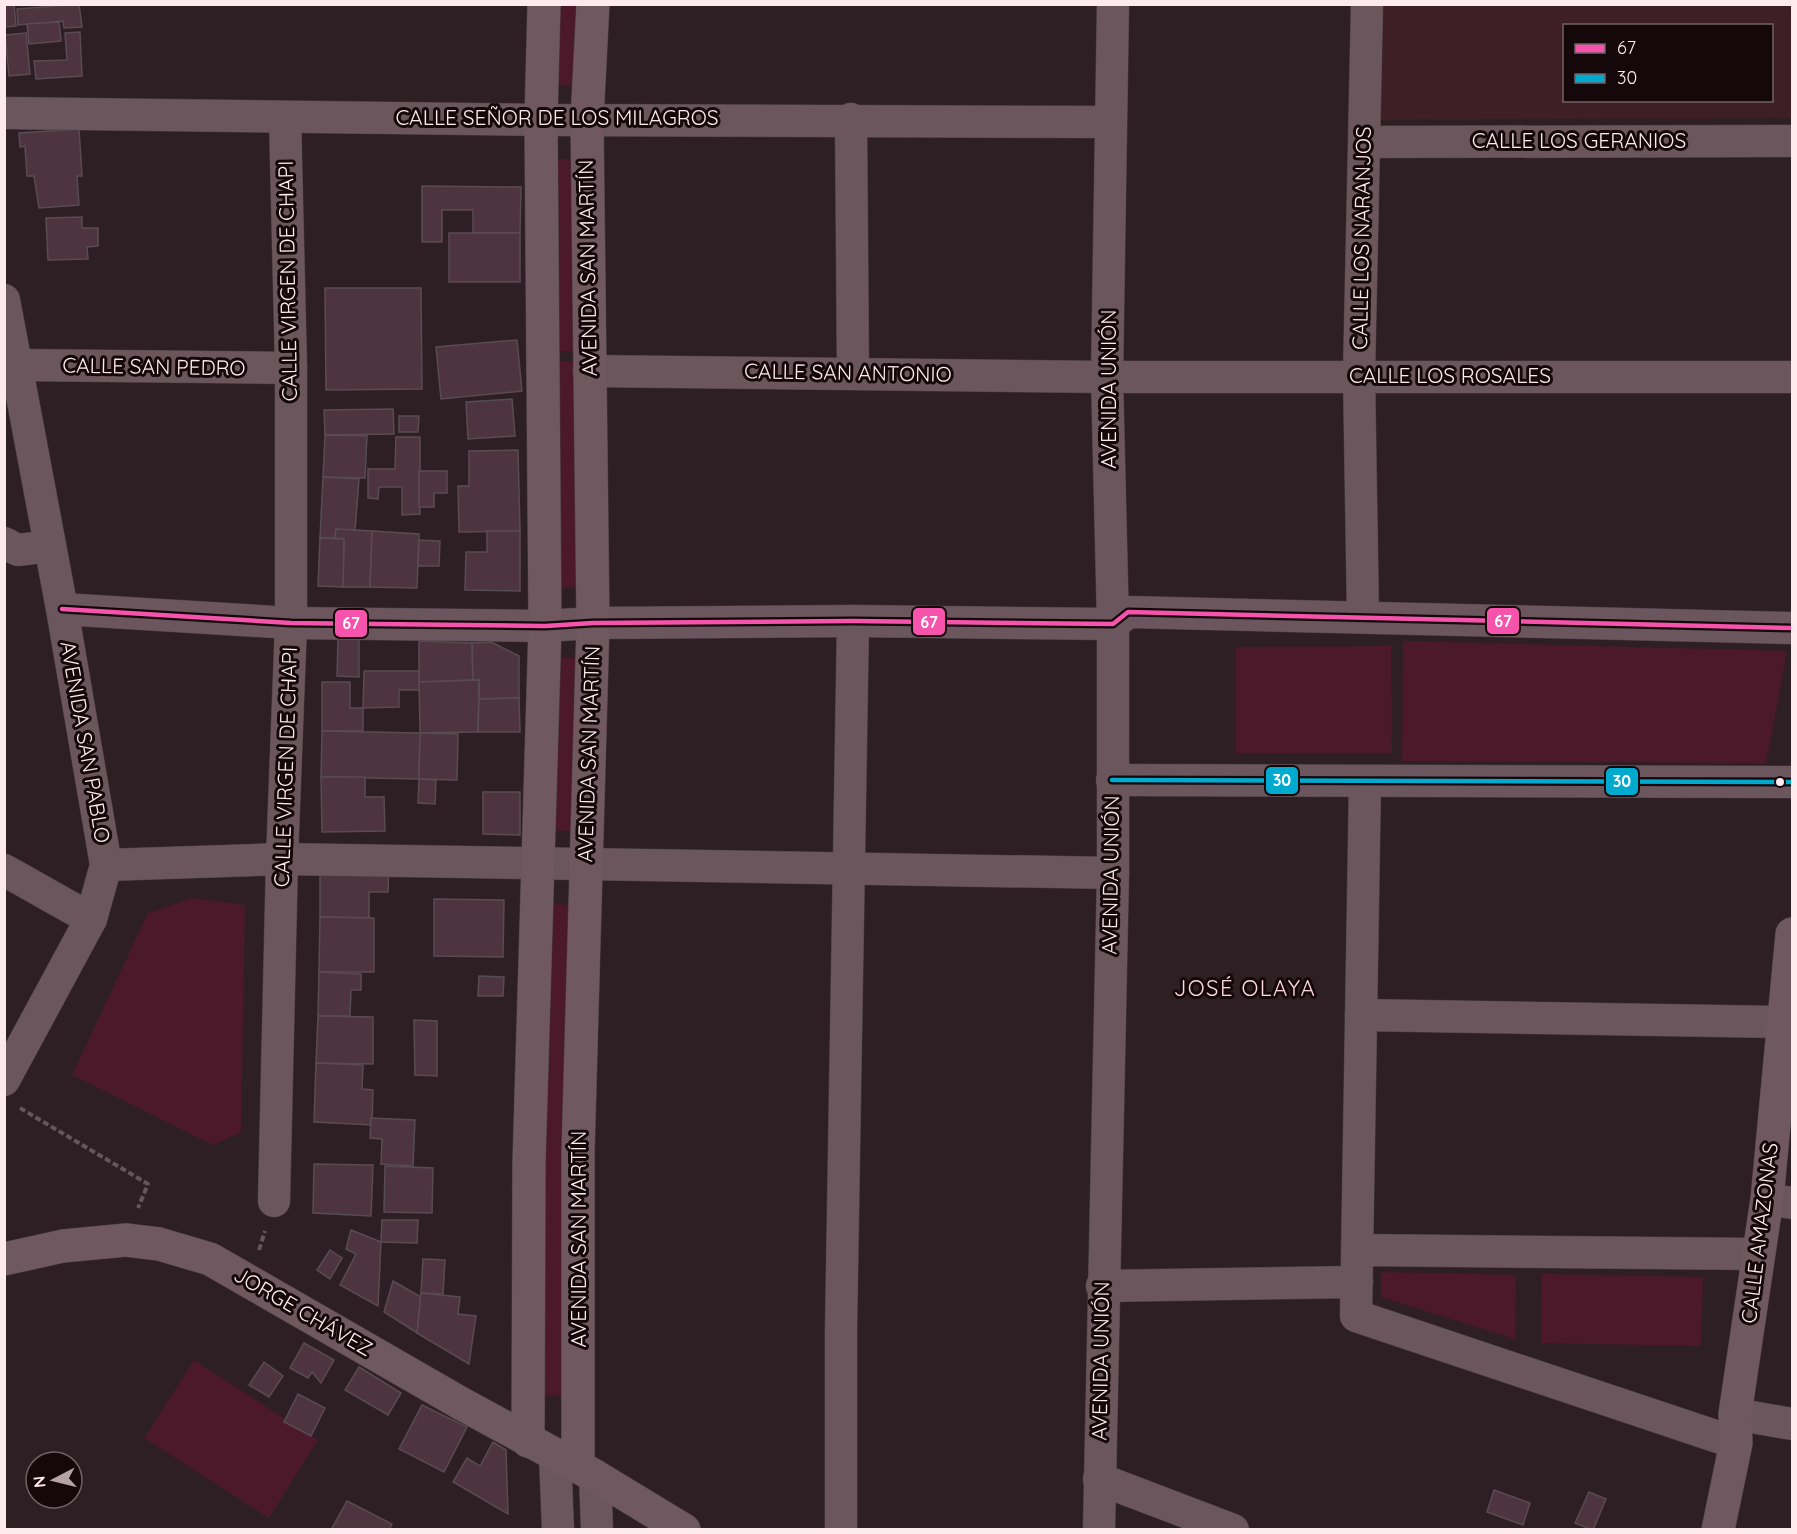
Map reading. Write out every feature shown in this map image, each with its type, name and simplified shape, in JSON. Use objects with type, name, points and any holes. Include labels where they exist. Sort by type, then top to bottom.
[{"type":"main road","name":"AVENIDA SAN MARTÍN","points":[[544,4],[541,120],[545,626],[529,1163],[564,1460]]},
{"type":"main road","name":"AVENIDA SAN MARTÍN","points":[[564,1460],[578,1153],[593,623],[587,119],[593,4]]},
{"type":"main road","name":"CALLE AMAZONAS","points":[[1718,1530],[1760,1254],[1780,1201],[1784,1022],[1792,934]]},
{"type":"main road","name":"JORGE CHÁVEZ","points":[[4,1259],[63,1246],[126,1240],[183,1250],[210,1259],[684,1530]]},
{"type":"street","name":"AVENIDA UNIÓN","points":[[1099,1530],[1102,1286],[1113,873],[1113,624],[1107,377],[1113,4]]},
{"type":"street","name":"CALLE LOS NARANJOS","points":[[1363,616],[1359,375],[1367,4]]},
{"type":"street","name":"CALLE SEÑOR DE LOS MILAGROS","points":[[4,112],[541,120],[851,119],[1110,122]]},
{"type":"street","name":"CALLE VIRGEN DE CHAPI","points":[[274,1202],[282,859],[291,623],[291,368],[285,117]]},
{"type":"street","points":[[851,119],[853,373]]},
{"type":"street","name":"CALLE LOS GERANIOS","points":[[1365,142],[1792,141]]},
{"type":"street","name":"AVENIDA SAN PABLO","points":[[4,300],[18,365],[106,865]]},
{"type":"street","name":"CALLE SAN PEDRO","points":[[18,365],[291,368]]},
{"type":"street","name":"CALLE SAN ANTONIO","points":[[589,371],[1107,377]]},
{"type":"street","name":"CALLE LOS ROSALES","points":[[1107,377],[1359,375],[1792,378]]},
{"type":"street","points":[[9,555],[50,546]]},
{"type":"street","points":[[62,609],[291,623],[545,626],[593,623],[854,621],[1113,624],[1128,612],[1792,628]]},
{"type":"street","points":[[841,1530],[841,1330],[854,621]]},
{"type":"street","points":[[1112,780],[1792,782]]},
{"type":"street","points":[[1365,782],[1359,1250],[1356,1316],[1735,1429],[1792,1424]]},
{"type":"street","points":[[9,1093],[91,919],[106,865],[282,859],[1113,873]]},
{"type":"street","points":[[4,870],[91,919]]},
{"type":"street","points":[[1361,1015],[1784,1022]]},
{"type":"street","points":[[1359,1250],[1760,1254]]},
{"type":"street","points":[[1102,1286],[1357,1282]]},
{"type":"street","name":"AVENIDA SAN MARTÍN","points":[[558,1530],[564,1460]]},
{"type":"street","name":"AVENIDA SAN MARTÍN","points":[[564,1460],[597,1530]]},
{"type":"street","points":[[1099,1479],[1233,1530]]},
{"type":"path","points":[[9,1093],[148,1184],[126,1240]]},
{"type":"path","points":[[250,1280],[274,1202]]},
{"type":"shaded area","points":[[558,5],[576,5],[574,86],[556,85]]},
{"type":"shaded area","points":[[1383,5],[1792,5],[1792,118],[1381,120]]},
{"type":"shaded area","points":[[555,159],[574,159],[576,351],[557,351]]},
{"type":"shaded area","points":[[557,361],[576,362],[579,587],[560,588]]},
{"type":"shaded area","points":[[1403,641],[1787,651],[1766,763],[1402,761]]},
{"type":"shaded area","points":[[1391,646],[1392,753],[1236,753],[1236,647]]},
{"type":"shaded area","points":[[557,658],[579,658],[575,831],[554,830]]},
{"type":"shaded area","points":[[192,898],[245,905],[241,1132],[213,1145],[72,1075],[148,913]]},
{"type":"shaded area","points":[[550,904],[571,905],[562,1396],[544,1395],[543,1166]]},
{"type":"shaded area","points":[[1381,1272],[1516,1275],[1515,1339],[1381,1297]]},
{"type":"shaded area","points":[[1542,1274],[1703,1277],[1701,1346],[1541,1343]]},
{"type":"shaded area","points":[[194,1360],[318,1440],[269,1518],[144,1438]]},
{"type":"building","points":[[4,4],[14,4],[16,26],[4,27]]},
{"type":"building","points":[[79,4],[82,27],[64,28],[63,21],[18,25],[17,9]]},
{"type":"building","points":[[59,22],[61,41],[29,44],[27,24]]},
{"type":"building","points":[[80,32],[82,76],[36,79],[34,61],[67,60],[65,33]]},
{"type":"building","points":[[26,33],[30,74],[9,76],[5,35]]},
{"type":"building","points":[[79,129],[82,176],[77,176],[79,205],[39,208],[34,176],[27,176],[25,146],[20,147],[19,133]]},
{"type":"building","points":[[422,186],[521,187],[520,233],[473,233],[473,210],[442,210],[442,242],[422,242]]},
{"type":"building","points":[[82,217],[82,228],[98,228],[98,246],[87,247],[88,259],[48,260],[46,218]]},
{"type":"building","points":[[449,233],[520,233],[520,282],[449,282]]},
{"type":"building","points":[[325,288],[421,288],[422,389],[326,390]]},
{"type":"building","points":[[517,340],[522,391],[441,399],[436,347]]},
{"type":"building","points":[[512,399],[515,436],[468,439],[466,402]]},
{"type":"building","points":[[393,409],[394,434],[325,435],[324,410]]},
{"type":"building","points":[[399,416],[419,416],[418,432],[399,432]]},
{"type":"building","points":[[325,435],[367,436],[365,478],[323,477]]},
{"type":"building","points":[[396,437],[420,437],[420,514],[402,515],[402,487],[379,487],[378,499],[368,498],[368,469],[395,469]]},
{"type":"building","points":[[518,450],[520,531],[459,532],[458,486],[469,486],[469,451]]},
{"type":"building","points":[[419,471],[447,471],[447,493],[434,493],[434,507],[419,507]]},
{"type":"building","points":[[323,477],[359,479],[355,531],[336,529],[335,538],[320,538]]},
{"type":"building","points":[[336,529],[372,531],[370,587],[343,587],[344,539],[335,538]]},
{"type":"building","points":[[372,531],[419,534],[417,588],[370,587]]},
{"type":"building","points":[[487,531],[520,531],[520,591],[465,590],[466,552],[487,552]]},
{"type":"building","points":[[320,538],[344,539],[343,587],[318,586]]},
{"type":"building","points":[[419,540],[440,541],[439,566],[418,566]]},
{"type":"building","points":[[338,638],[359,639],[359,677],[337,676]]},
{"type":"building","points":[[419,641],[472,643],[473,680],[419,682]]},
{"type":"building","points":[[491,642],[519,656],[519,698],[479,699],[479,680],[473,680],[472,643]]},
{"type":"building","points":[[364,671],[419,671],[419,690],[399,690],[399,707],[363,708]]},
{"type":"building","points":[[479,680],[478,732],[420,733],[419,682]]},
{"type":"building","points":[[322,682],[350,682],[350,708],[363,708],[363,731],[322,731]]},
{"type":"building","points":[[519,698],[520,732],[478,732],[479,699]]},
{"type":"building","points":[[322,731],[420,733],[419,779],[321,777]]},
{"type":"building","points":[[420,733],[458,734],[457,780],[419,779]]},
{"type":"building","points":[[321,777],[365,777],[365,797],[384,797],[385,831],[322,832]]},
{"type":"building","points":[[419,779],[436,780],[435,804],[418,803]]},
{"type":"building","points":[[483,792],[520,792],[520,835],[483,834]]},
{"type":"building","points":[[320,866],[389,867],[388,892],[369,892],[369,918],[320,917]]},
{"type":"building","points":[[434,899],[504,900],[503,957],[434,956]]},
{"type":"building","points":[[320,917],[374,918],[374,972],[319,972]]},
{"type":"building","points":[[319,972],[361,974],[361,990],[351,990],[350,1016],[318,1016]]},
{"type":"building","points":[[479,976],[504,977],[503,996],[478,996]]},
{"type":"building","points":[[318,1016],[373,1017],[373,1064],[316,1063]]},
{"type":"building","points":[[414,1020],[437,1021],[437,1076],[415,1075]]},
{"type":"building","points":[[316,1063],[363,1065],[362,1089],[373,1090],[372,1125],[314,1122]]},
{"type":"building","points":[[371,1118],[415,1120],[413,1166],[381,1164],[382,1139],[370,1138]]},
{"type":"building","points":[[314,1164],[373,1165],[371,1216],[313,1213]]},
{"type":"building","points":[[385,1166],[433,1168],[432,1213],[384,1212]]},
{"type":"building","points":[[382,1220],[418,1220],[417,1243],[381,1242]]},
{"type":"building","points":[[351,1230],[381,1242],[378,1306],[340,1285],[356,1254],[346,1249]]},
{"type":"building","points":[[330,1250],[342,1258],[330,1279],[317,1270]]},
{"type":"building","points":[[423,1259],[445,1260],[443,1294],[421,1293]]},
{"type":"building","points":[[393,1281],[421,1297],[417,1333],[384,1312]]},
{"type":"building","points":[[421,1293],[460,1297],[458,1314],[476,1316],[469,1364],[417,1333]]},
{"type":"building","points":[[304,1343],[334,1360],[321,1383],[312,1372],[308,1378],[290,1368]]},
{"type":"building","points":[[264,1362],[283,1376],[269,1397],[249,1385]]},
{"type":"building","points":[[359,1367],[401,1393],[388,1415],[345,1390]]},
{"type":"building","points":[[298,1394],[325,1408],[311,1436],[284,1422]]},
{"type":"building","points":[[422,1405],[467,1427],[444,1472],[399,1449]]},
{"type":"building","points":[[493,1442],[506,1450],[508,1514],[453,1482],[467,1458],[480,1466]]},
{"type":"building","points":[[1494,1490],[1530,1503],[1523,1525],[1487,1512]]},
{"type":"building","points":[[1589,1492],[1606,1499],[1593,1530],[1575,1523]]},
{"type":"building","points":[[347,1501],[392,1524],[389,1530],[331,1530]]},
{"type":"transit line","name":"67","points":[[62,609],[291,623],[545,626],[593,623],[853,621],[1113,624],[1128,612],[1792,628]]},
{"type":"transit line","name":"30","points":[[1112,780],[1792,782]]},
{"type":"district","name":"JOSÉ OLAYA","points":[[1245,988]]}]
